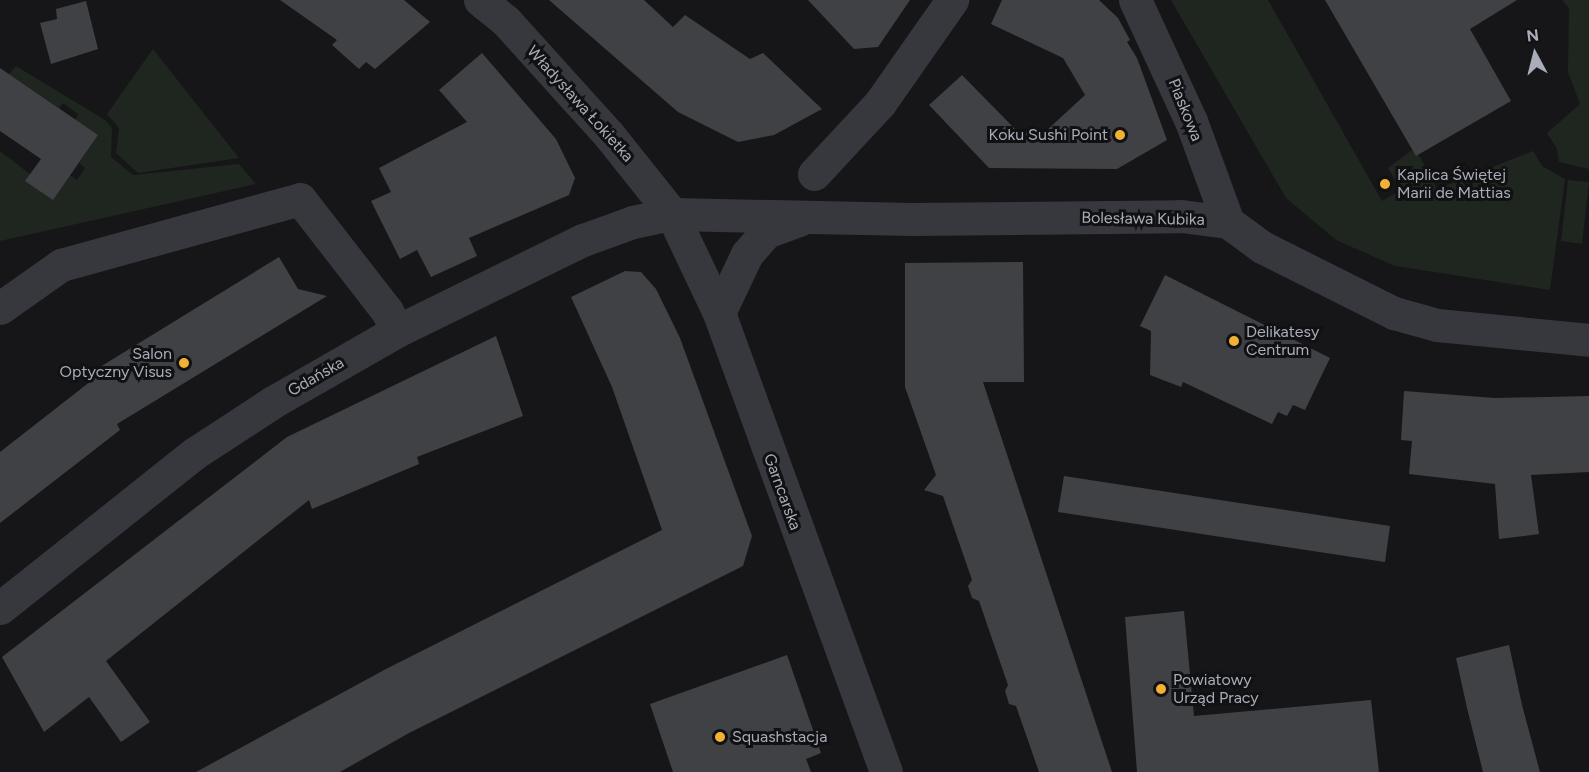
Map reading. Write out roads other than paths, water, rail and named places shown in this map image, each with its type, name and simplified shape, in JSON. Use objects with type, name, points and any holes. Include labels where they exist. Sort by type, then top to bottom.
[{"type":"street","name":"Władysława Łokietka","points":[[480,0],[506,21],[609,135],[672,214]]},
{"type":"street","points":[[814,174],[879,103],[952,0]]},
{"type":"street","name":"Piaskowa","points":[[1135,0],[1167,65],[1228,222]]},
{"type":"street","points":[[0,308],[61,264],[300,199],[387,311],[397,331]]},
{"type":"street","name":"Bolesława Kubika","points":[[672,214],[805,218],[1182,216],[1228,222],[1262,248],[1402,315],[1437,324],[1589,340]]},
{"type":"street","name":"Garncarska","points":[[672,214],[719,314],[886,772]]},
{"type":"street","name":"Gdańska","points":[[0,608],[195,453],[273,402],[397,331],[595,235],[672,214]]},
{"type":"street","points":[[719,314],[747,254],[766,232],[805,218]]},
{"type":"place","name":"Koku Sushi Point","points":[[1120,135]]},
{"type":"place","name":"Kaplica Świętej Marii de Mattias","points":[[1385,184]]},
{"type":"place","name":"Delikatesy Centrum","points":[[1234,341]]},
{"type":"place","name":"Salon Optyczny Visus","points":[[184,363]]},
{"type":"place","name":"Powiatowy Urząd Pracy","points":[[1161,689]]},
{"type":"place","name":"Squashstacja","points":[[720,737]]}]
